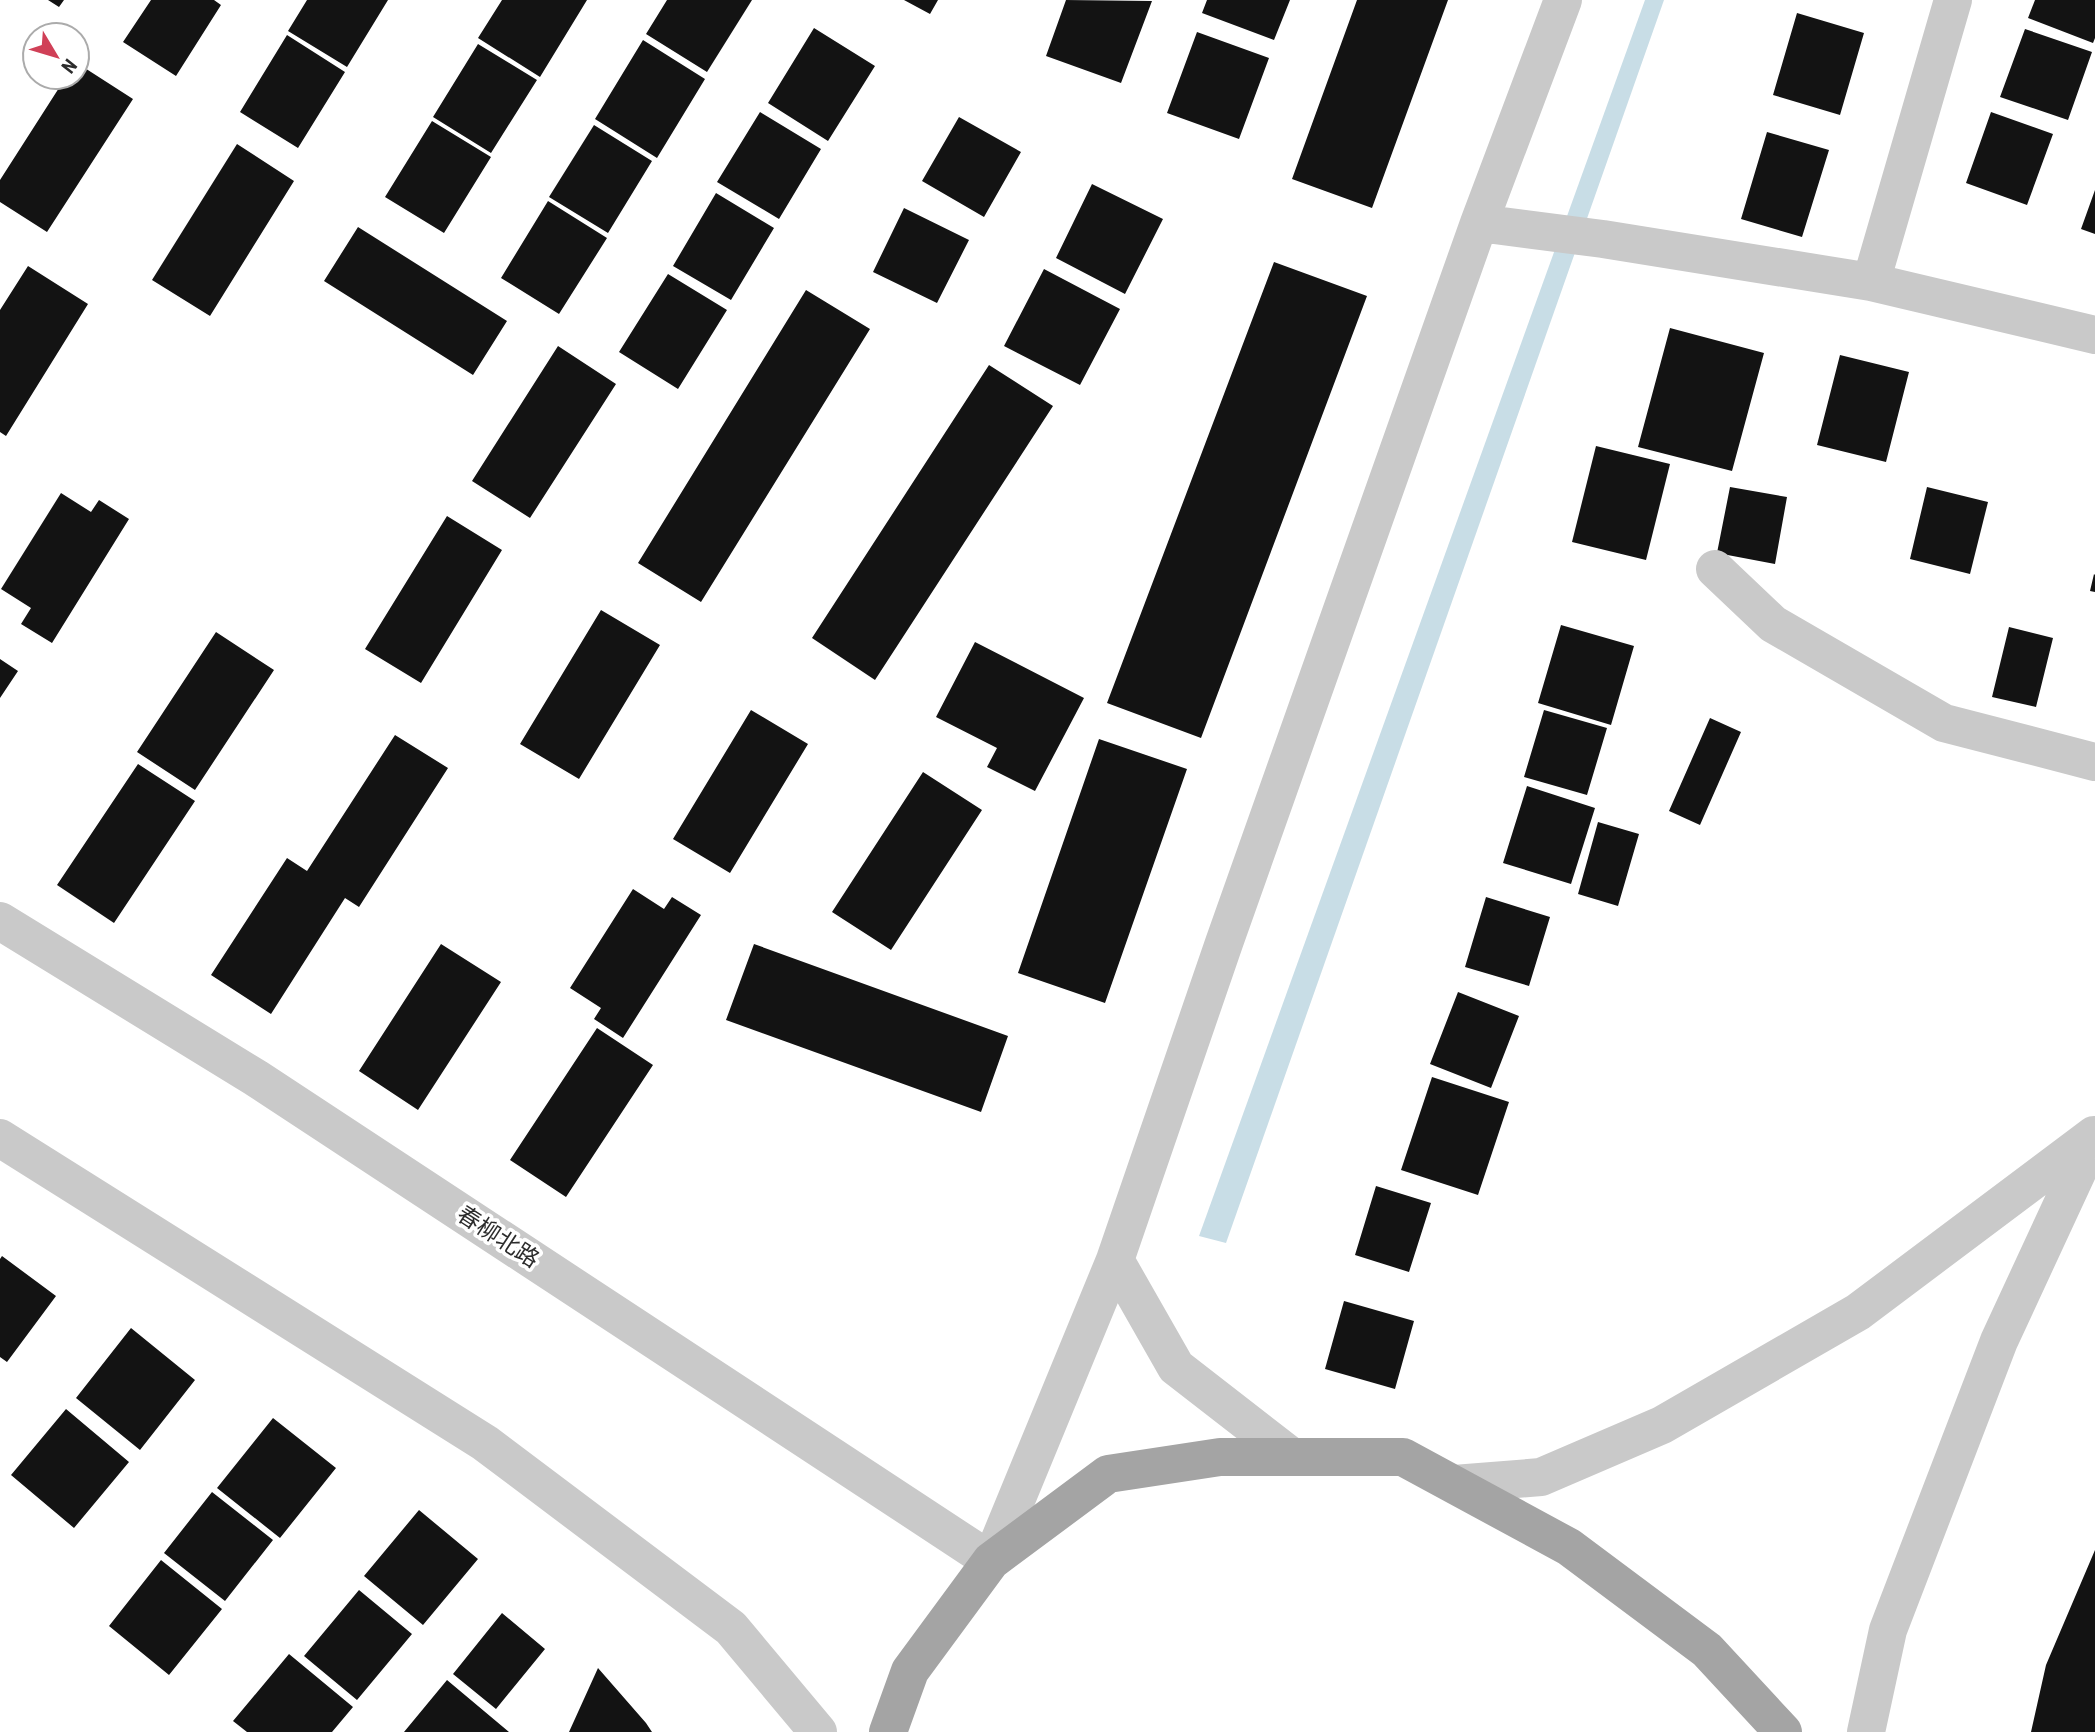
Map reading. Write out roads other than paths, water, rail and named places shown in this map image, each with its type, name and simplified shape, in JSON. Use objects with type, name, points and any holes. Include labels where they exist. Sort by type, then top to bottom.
[{"type":"main road","points":[[888,1732],[910,1671],[991,1561],[1108,1474],[1220,1457],[1403,1457],[1570,1547],[1707,1650],[1783,1732]]},
{"type":"street","points":[[991,1561],[1115,1260],[1224,943],[1493,225],[1563,0]]},
{"type":"street","points":[[1871,282],[1953,0]]},
{"type":"street","points":[[1493,225],[1603,239],[1871,282],[2095,335]]},
{"type":"street","points":[[1715,569],[1773,624],[1944,723],[2095,762]]},
{"type":"street","name":"春柳北路","points":[[0,921],[256,1078],[991,1561]]},
{"type":"street","points":[[1454,1484],[1541,1477],[1662,1424],[1858,1312],[2094,1134]]},
{"type":"street","points":[[1866,1732],[1888,1630],[1999,1341],[2094,1134]]},
{"type":"street","points":[[0,1138],[485,1443],[731,1628],[818,1732]]},
{"type":"street","points":[[1115,1260],[1176,1367],[1292,1457]]},
{"type":"water","points":[[1645,0],[1664,0],[1226,1243],[1199,1236]]}]
